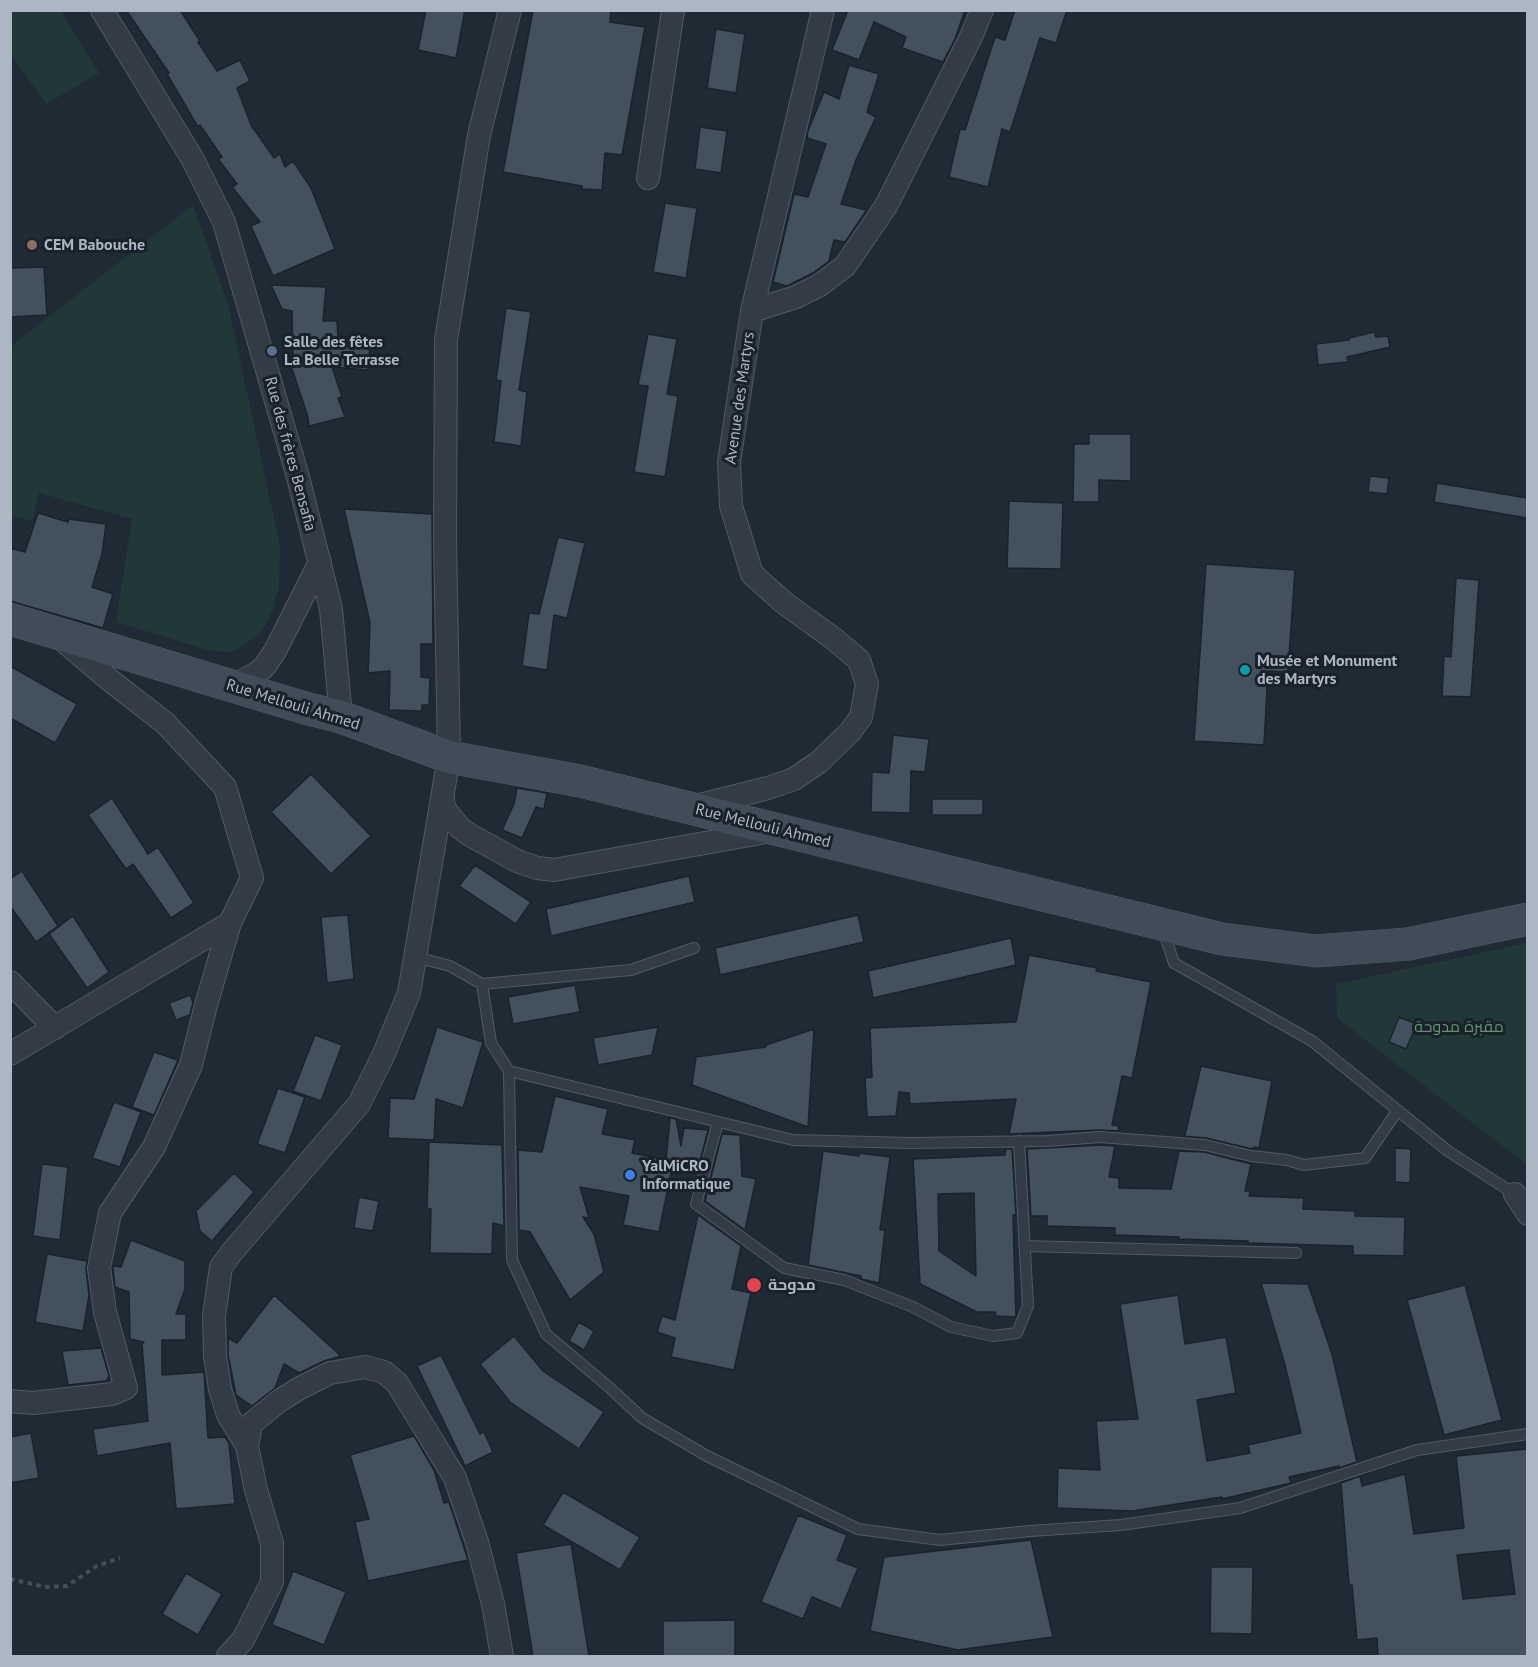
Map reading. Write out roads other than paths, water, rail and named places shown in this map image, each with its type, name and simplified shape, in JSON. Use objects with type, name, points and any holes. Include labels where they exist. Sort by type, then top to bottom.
[{"type":"street","name":"Rue des frères Bensafia","points":[[102,10],[192,158],[224,222],[298,477],[320,562],[331,609],[341,717]]},
{"type":"street","points":[[228,1656],[243,1640],[272,1582],[273,1571],[272,1544],[256,1490],[247,1446],[228,1415],[220,1389],[215,1356],[214,1316],[221,1267],[359,1104],[383,1056],[409,993],[449,757],[445,538],[446,340],[479,135],[510,10]]},
{"type":"street","points":[[648,178],[673,10]]},
{"type":"street","name":"Avenue des Martyrs","points":[[689,808],[794,779],[819,762],[850,732],[861,717],[867,684],[859,660],[783,602],[752,574],[731,506],[729,462],[752,311],[823,10]]},
{"type":"street","points":[[752,311],[796,297],[820,285],[845,266],[886,206],[971,37],[982,10]]},
{"type":"street","points":[[233,686],[265,666],[275,651],[320,562]]},
{"type":"street","name":"Rue Mellouli Ahmed","points":[[10,619],[341,717],[449,757],[580,781],[1222,939],[1316,951],[1408,944],[1527,919]]},
{"type":"street","points":[[10,1401],[33,1403],[112,1394],[126,1388],[105,1312],[99,1268],[110,1213],[154,1148],[191,1065],[230,923],[252,878],[225,787],[165,723],[50,630]]},
{"type":"street","points":[[443,797],[442,802],[447,812],[460,828],[470,835],[517,861],[537,868],[554,870],[777,830]]},
{"type":"street","points":[[10,1054],[230,923]]},
{"type":"street","points":[[10,982],[55,1028]]},
{"type":"street","points":[[1521,1198],[1527,1214]]},
{"type":"street","points":[[247,1446],[251,1424],[262,1413],[300,1388],[330,1373],[365,1367],[384,1372],[398,1383],[455,1478],[477,1542],[493,1604],[502,1656]]},
{"type":"lane","points":[[1161,924],[1174,963],[1312,1041],[1448,1151],[1521,1198]]},
{"type":"lane","points":[[416,957],[450,966],[482,984],[631,970],[694,948]]},
{"type":"lane","points":[[482,984],[491,1043],[509,1071],[512,1260],[546,1334],[642,1418],[706,1456],[858,1528],[940,1540],[1133,1524],[1240,1508],[1417,1450],[1527,1434]]},
{"type":"lane","points":[[509,1071],[793,1140],[911,1143],[1100,1137],[1205,1145],[1304,1165],[1365,1158],[1398,1110]]},
{"type":"lane","points":[[718,1122],[696,1204],[784,1268],[843,1280],[914,1307],[951,1327],[993,1336],[1017,1333],[1028,1306],[1019,1141]]},
{"type":"lane","points":[[1024,1246],[1296,1253]]},
{"type":"place","name":"CEM Babouche","points":[[32,245]]},
{"type":"place","name":"Salle des fêtes La Belle Terrasse","points":[[272,351]]},
{"type":"place","name":"Musée et Monument des Martyrs","points":[[1245,670]]},
{"type":"place","name":"YalMiCRO Informatique","points":[[630,1175]]},
{"type":"place","name":"مدوحة","points":[[754,1285]]},
{"type":"park label","name":"مقبرة مدوحة","points":[[1459,1027]]}]
